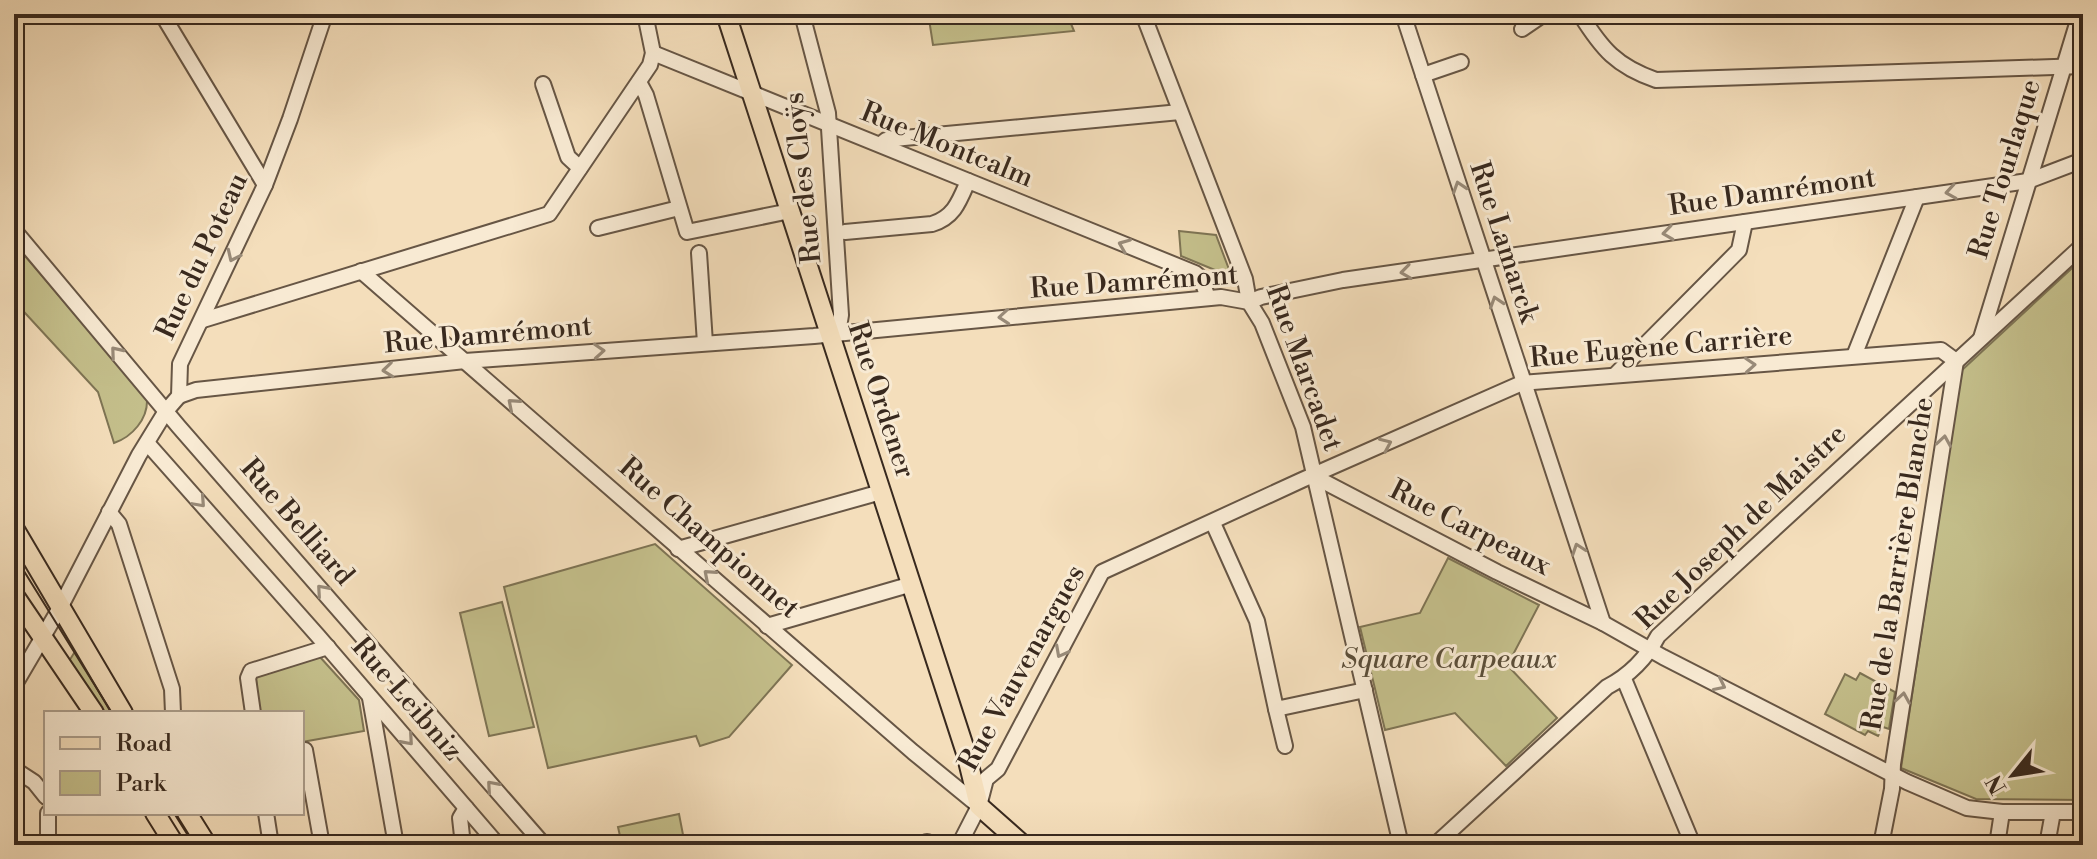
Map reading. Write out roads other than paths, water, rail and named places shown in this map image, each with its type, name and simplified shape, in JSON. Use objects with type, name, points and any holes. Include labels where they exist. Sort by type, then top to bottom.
[{"type":"main road","name":"Rue Ordener","points":[[726,14],[970,763],[979,806]]},
{"type":"main road","points":[[14,528],[122,711]]},
{"type":"main road","points":[[14,595],[93,711]]},
{"type":"main road","name":"Rue Championnet","points":[[979,806],[1023,845]]},
{"type":"main road","points":[[156,815],[175,845]]},
{"type":"main road","points":[[188,815],[207,845]]},
{"type":"street","points":[[162,14],[265,185]]},
{"type":"street","name":"Rue du Poteau","points":[[179,396],[180,364],[265,185],[325,14]]},
{"type":"street","points":[[203,320],[549,214],[639,82],[653,53],[645,14]]},
{"type":"street","name":"Rue des Cloÿs","points":[[802,14],[829,124],[841,315],[839,327],[830,334]]},
{"type":"street","name":"Rue Marcadet","points":[[1143,14],[1245,279],[1249,302],[1262,323],[1303,427],[1401,845]]},
{"type":"street","name":"Rue Lamarck","points":[[1403,14],[1603,623]]},
{"type":"street","points":[[1522,29],[1544,14]]},
{"type":"street","points":[[1580,14],[1607,53],[1623,66],[1656,80],[2083,66]]},
{"type":"street","name":"Rue Tourlaque","points":[[1981,338],[2080,14]]},
{"type":"street","name":"Rue Montcalm","points":[[653,53],[1195,273],[1201,278],[1208,298]]},
{"type":"street","points":[[1423,75],[1461,62]]},
{"type":"street","points":[[639,82],[646,95],[687,232],[790,211]]},
{"type":"street","points":[[543,84],[568,157],[580,168]]},
{"type":"street","points":[[881,144],[886,140],[904,138],[1180,112]]},
{"type":"street","name":"Rue Damrémont","points":[[179,396],[196,390],[465,361],[488,362],[830,334],[1221,297],[1249,302],[1343,280],[2028,181],[2083,160]]},
{"type":"street","points":[[845,232],[932,224],[944,220],[954,211],[968,181]]},
{"type":"street","points":[[1854,356],[1917,197]]},
{"type":"street","points":[[598,228],[679,208]]},
{"type":"street","points":[[1616,374],[1739,250],[1745,222]]},
{"type":"street","name":"Rue Belliard","points":[[14,230],[166,411],[544,845]]},
{"type":"street","name":"Rue Joseph de Maistre","points":[[1435,845],[1607,687],[1624,679],[1651,650],[1658,636],[2083,245]]},
{"type":"street","points":[[699,253],[705,343]]},
{"type":"street","name":"Rue Championnet","points":[[361,271],[678,549],[979,806]]},
{"type":"street","name":"Rue Eugène Carrière","points":[[1117,565],[1522,383],[1941,350],[1956,361]]},
{"type":"street","name":"Rue de la Barrière Blanche","points":[[1881,844],[1892,789],[1956,361]]},
{"type":"street","points":[[14,686],[61,606],[139,455],[179,396]]},
{"type":"street","name":"Rue Leibniz","points":[[148,444],[498,845]]},
{"type":"street","name":"Rue Carpeaux","points":[[1315,477],[1651,650]]},
{"type":"street","points":[[678,549],[881,492]]},
{"type":"street","points":[[109,512],[119,524],[172,689],[173,711]]},
{"type":"street","points":[[1213,523],[1257,621],[1285,746]]},
{"type":"street","name":"Rue Vauvenargues","points":[[959,845],[979,806],[986,779],[998,769],[1102,572],[1117,565]]},
{"type":"street","points":[[767,626],[912,584]]},
{"type":"street","points":[[253,711],[248,678],[251,671],[328,647]]},
{"type":"street","points":[[1651,650],[1892,775],[1967,808],[2002,812],[2083,812]]},
{"type":"street","points":[[1624,679],[1693,845]]},
{"type":"street","points":[[1276,709],[1365,690]]},
{"type":"street","points":[[370,697],[396,845]]},
{"type":"street","points":[[304,751],[322,845]]},
{"type":"street","points":[[14,769],[34,782],[44,794]]},
{"type":"street","points":[[463,845],[460,818],[466,808]]},
{"type":"street","points":[[1997,845],[2002,812]]},
{"type":"street","points":[[2047,845],[2053,812]]},
{"type":"street","points":[[48,815],[48,845]]},
{"type":"street","points":[[266,815],[271,845]]},
{"type":"street","points":[[919,845],[927,842],[935,845]]},
{"type":"street","points":[[1873,845],[1881,844]]},
{"type":"tram line","points":[[14,555],[111,711]]},
{"type":"tram line","points":[[175,815],[194,845]]},
{"type":"park label","name":"Square Carpeaux","points":[[1449,659]]}]
